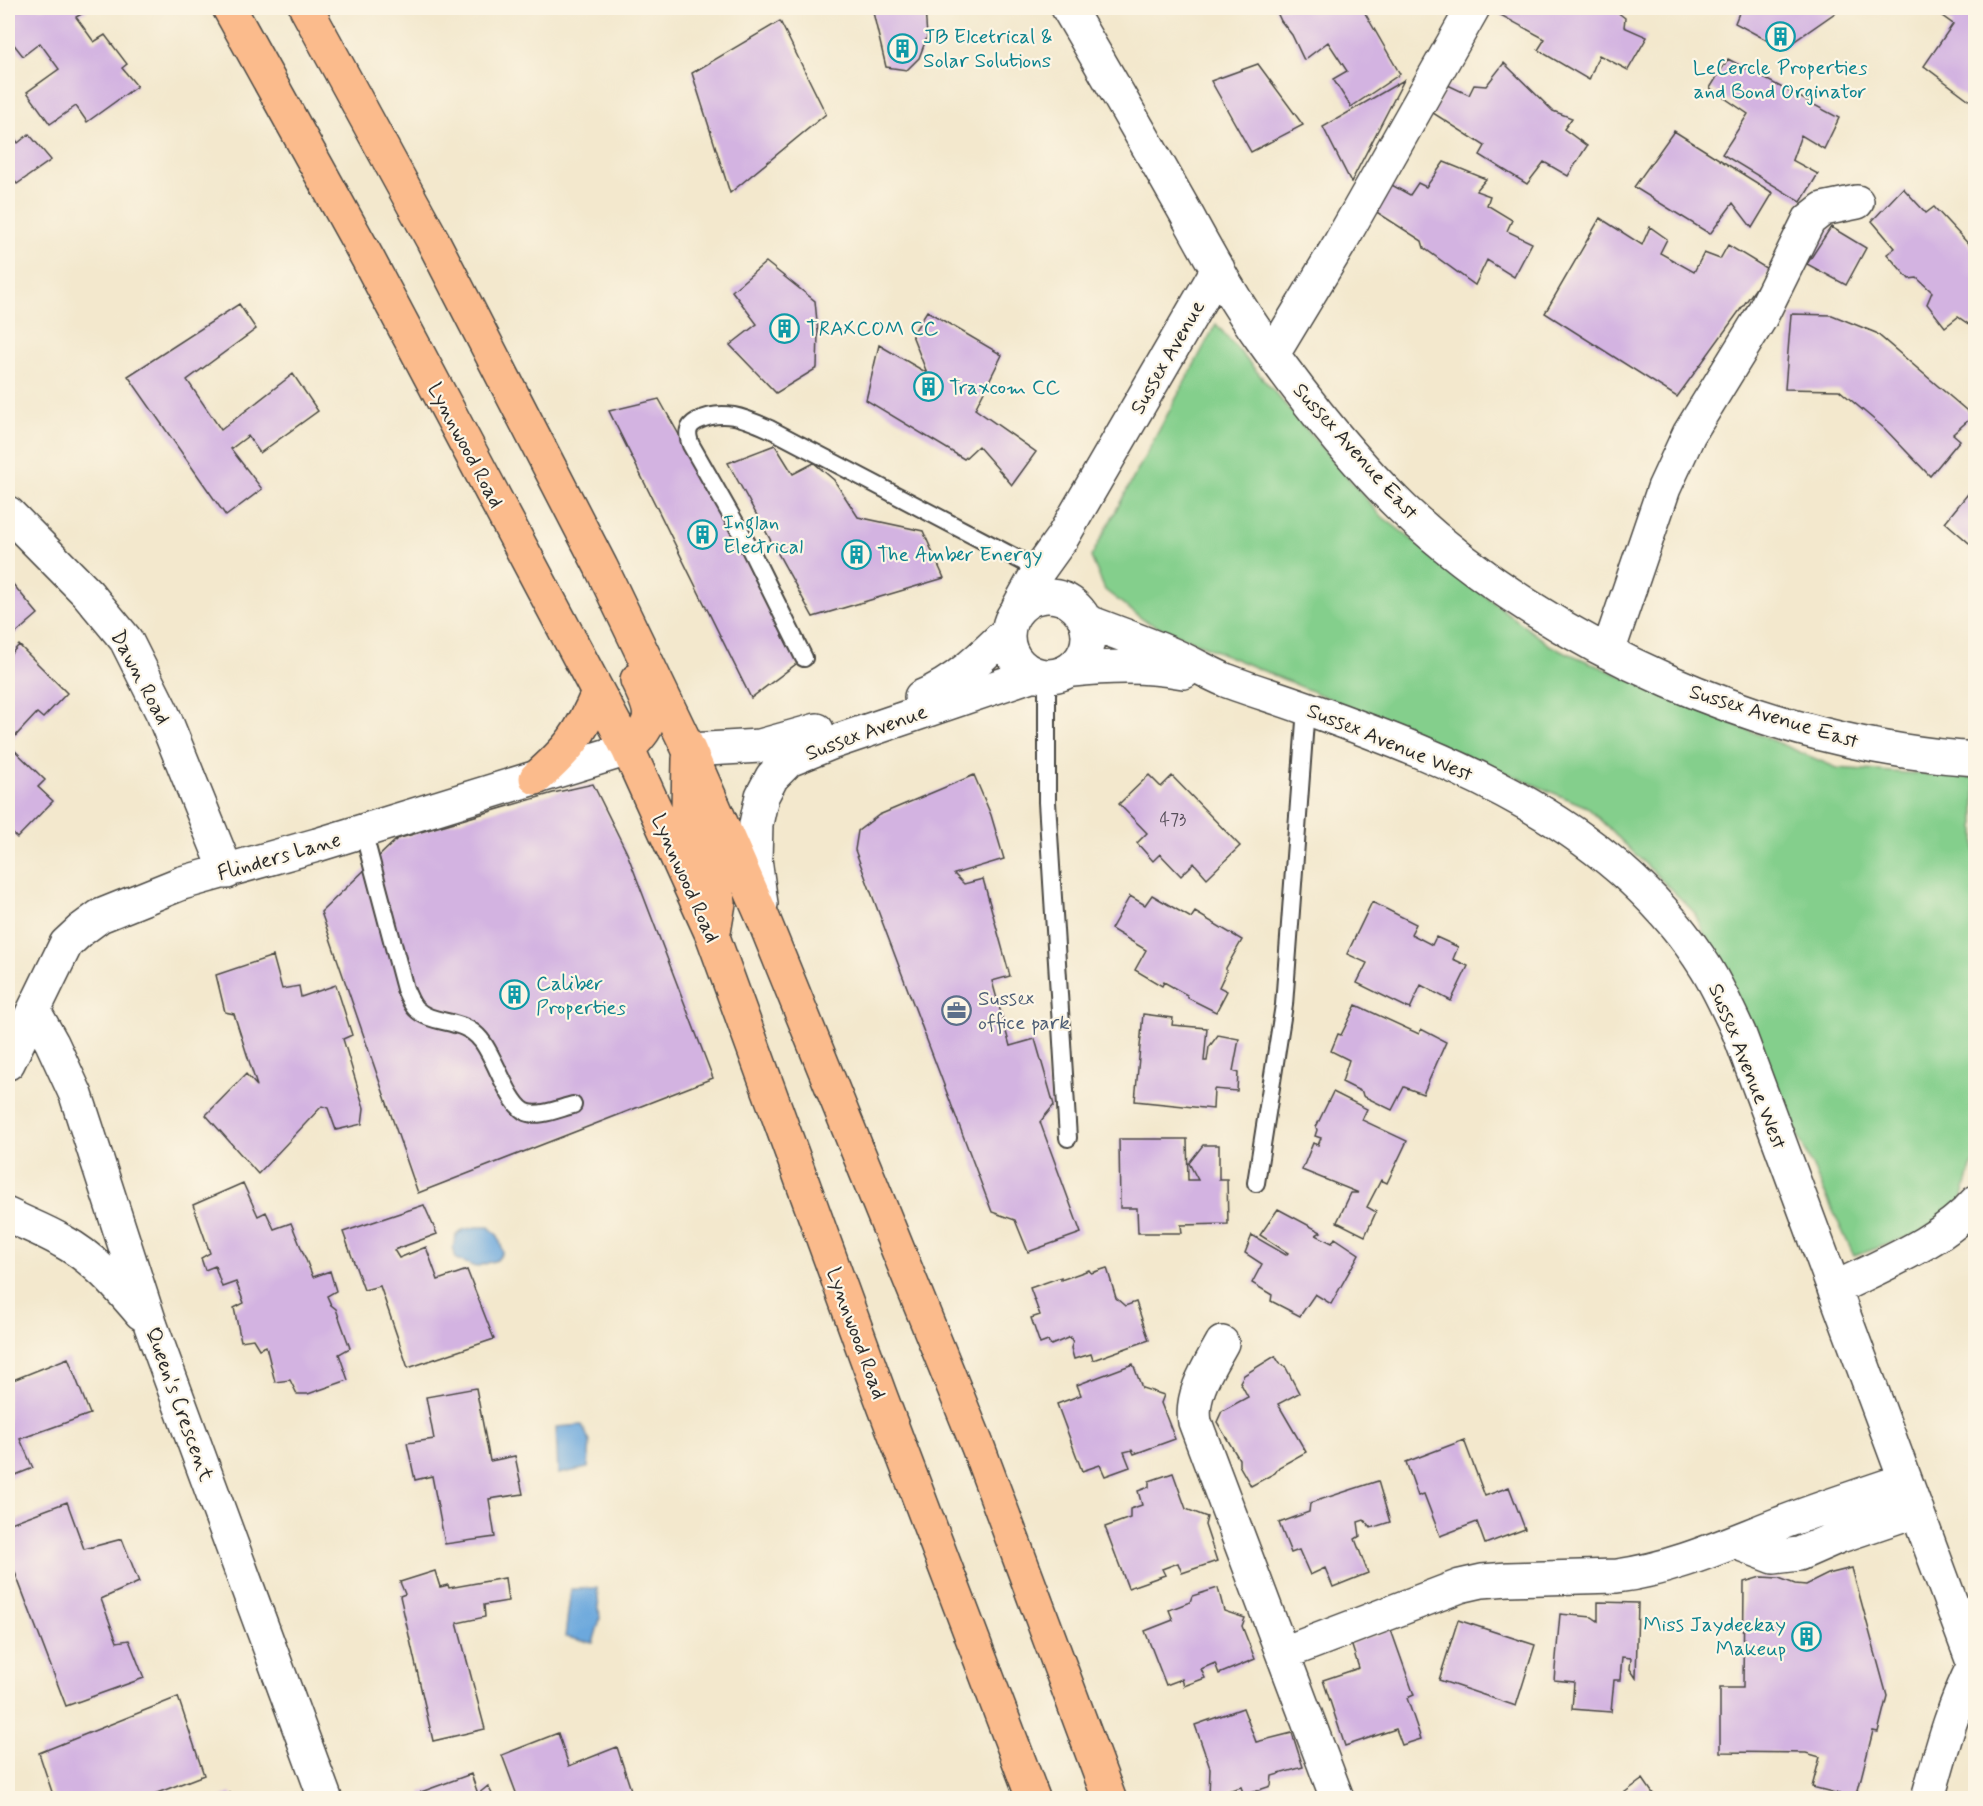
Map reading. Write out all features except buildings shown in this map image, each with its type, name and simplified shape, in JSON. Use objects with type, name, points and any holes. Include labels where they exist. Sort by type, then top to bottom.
[{"type":"main road","name":"Lynnwood Road","points":[[229,8],[368,259],[628,748],[712,937],[880,1395],[1034,1798]]},
{"type":"main road","points":[[306,8],[432,239],[601,567],[689,750],[763,918],[978,1447],[1109,1798]]},
{"type":"main road","points":[[601,567],[603,600],[607,618],[650,709],[648,726],[628,748]]},
{"type":"main road","points":[[536,778],[572,744],[590,713],[598,693]]},
{"type":"main road","points":[[689,750],[688,809],[711,868],[719,903],[712,937]]},
{"type":"street","name":"Sussex Avenue East","points":[[1068,8],[1218,269],[1273,354],[1313,408],[1385,491],[1441,542],[1532,607],[1608,652],[1660,678],[1725,704],[1884,748],[1976,759]]},
{"type":"street","points":[[1273,354],[1340,243],[1473,8]]},
{"type":"street","points":[[1608,652],[1664,488],[1689,434],[1761,317],[1809,220],[1823,209],[1857,202]]},
{"type":"street","name":"Sussex Avenue","points":[[689,750],[760,746],[907,703],[935,691],[976,662],[1013,620],[1039,570],[1062,538],[1218,269]]},
{"type":"street","name":"Dawn Road","points":[[8,513],[88,594],[126,640],[163,714],[227,872]]},
{"type":"street","name":"Sussex Avenue","points":[[1062,538],[1061,580],[1064,599]]},
{"type":"street","points":[[1042,595],[1064,599],[1079,610],[1086,621],[1089,634],[1087,648],[1081,661],[1051,673],[1022,667],[1014,657],[1009,645],[1013,620],[1029,599],[1042,595]]},
{"type":"street","points":[[1086,621],[1178,657],[1224,680]]},
{"type":"street","name":"Sussex Avenue","points":[[763,918],[755,859],[756,824],[762,796],[772,777],[789,760],[831,742],[1051,673],[1110,666],[1136,667],[1170,669],[1224,680]]},
{"type":"street","name":"Sussex Avenue West","points":[[1224,680],[1408,746],[1492,784],[1549,815],[1583,838],[1617,866],[1676,925],[1706,968],[1724,1001],[1754,1071],[1975,1667]]},
{"type":"street","name":"Flinders Lane","points":[[8,1063],[66,944],[100,916],[135,900],[183,884],[363,831],[628,748]]},
{"type":"street","name":"Queen's Crescent","points":[[34,1011],[76,1095],[151,1326],[325,1798]]},
{"type":"street","points":[[1834,1289],[1938,1234],[1976,1202]]},
{"type":"street","points":[[8,1215],[63,1241],[91,1260],[113,1281],[151,1326]]},
{"type":"street","points":[[1222,1343],[1196,1397],[1193,1411],[1195,1422],[1337,1798]]},
{"type":"street","points":[[1284,1653],[1460,1586],[1482,1581],[1639,1574],[1735,1542],[1814,1511],[1905,1480]]},
{"type":"street","points":[[1735,1542],[1774,1557],[1799,1554],[1840,1536],[1917,1510]]},
{"type":"street","points":[[1928,1798],[1958,1696],[1975,1667]]},
{"type":"lane","points":[[804,658],[753,555],[691,445],[687,435],[689,428],[706,417],[731,414],[770,429],[1039,570]]},
{"type":"lane","points":[[1051,673],[1047,802],[1068,1138]]},
{"type":"lane","points":[[1256,1183],[1284,1005],[1306,708]]},
{"type":"lane","points":[[363,831],[405,989],[414,1008],[424,1015],[468,1028],[482,1041],[523,1111],[532,1115],[573,1105]]},
{"type":"green space","points":[[1216,324],[1380,515],[1549,645],[1837,768],[1975,778],[1976,1160],[1971,1168],[1956,1221],[1854,1256],[1694,912],[1587,807],[1145,621],[1105,590],[1091,557]]},
{"type":"water","points":[[489,1227],[498,1236],[503,1252],[497,1260],[475,1267],[456,1259],[453,1247],[456,1236],[463,1230]]},
{"type":"water","points":[[582,1425],[590,1442],[588,1468],[558,1474],[556,1427]]},
{"type":"water","points":[[597,1588],[600,1619],[593,1643],[565,1637],[571,1589]]},
{"type":"place","name":"LeCercle Properties and Bond Orginator","points":[[1780,36]]},
{"type":"place","name":"JB Elcetrical & Solar Solutions","points":[[902,48]]},
{"type":"place","name":"TRAXCOM CC","points":[[785,328]]},
{"type":"place","name":"Traxcom CC","points":[[928,387]]},
{"type":"place","name":"Inglan Electrical","points":[[702,534]]},
{"type":"place","name":"The Amber Energy","points":[[856,554]]},
{"type":"place","name":"Caliber Properties","points":[[515,995]]},
{"type":"place","name":"Sussex office park","points":[[957,1010]]},
{"type":"place","name":"Miss Jaydeekay Makeup","points":[[1807,1636]]}]
